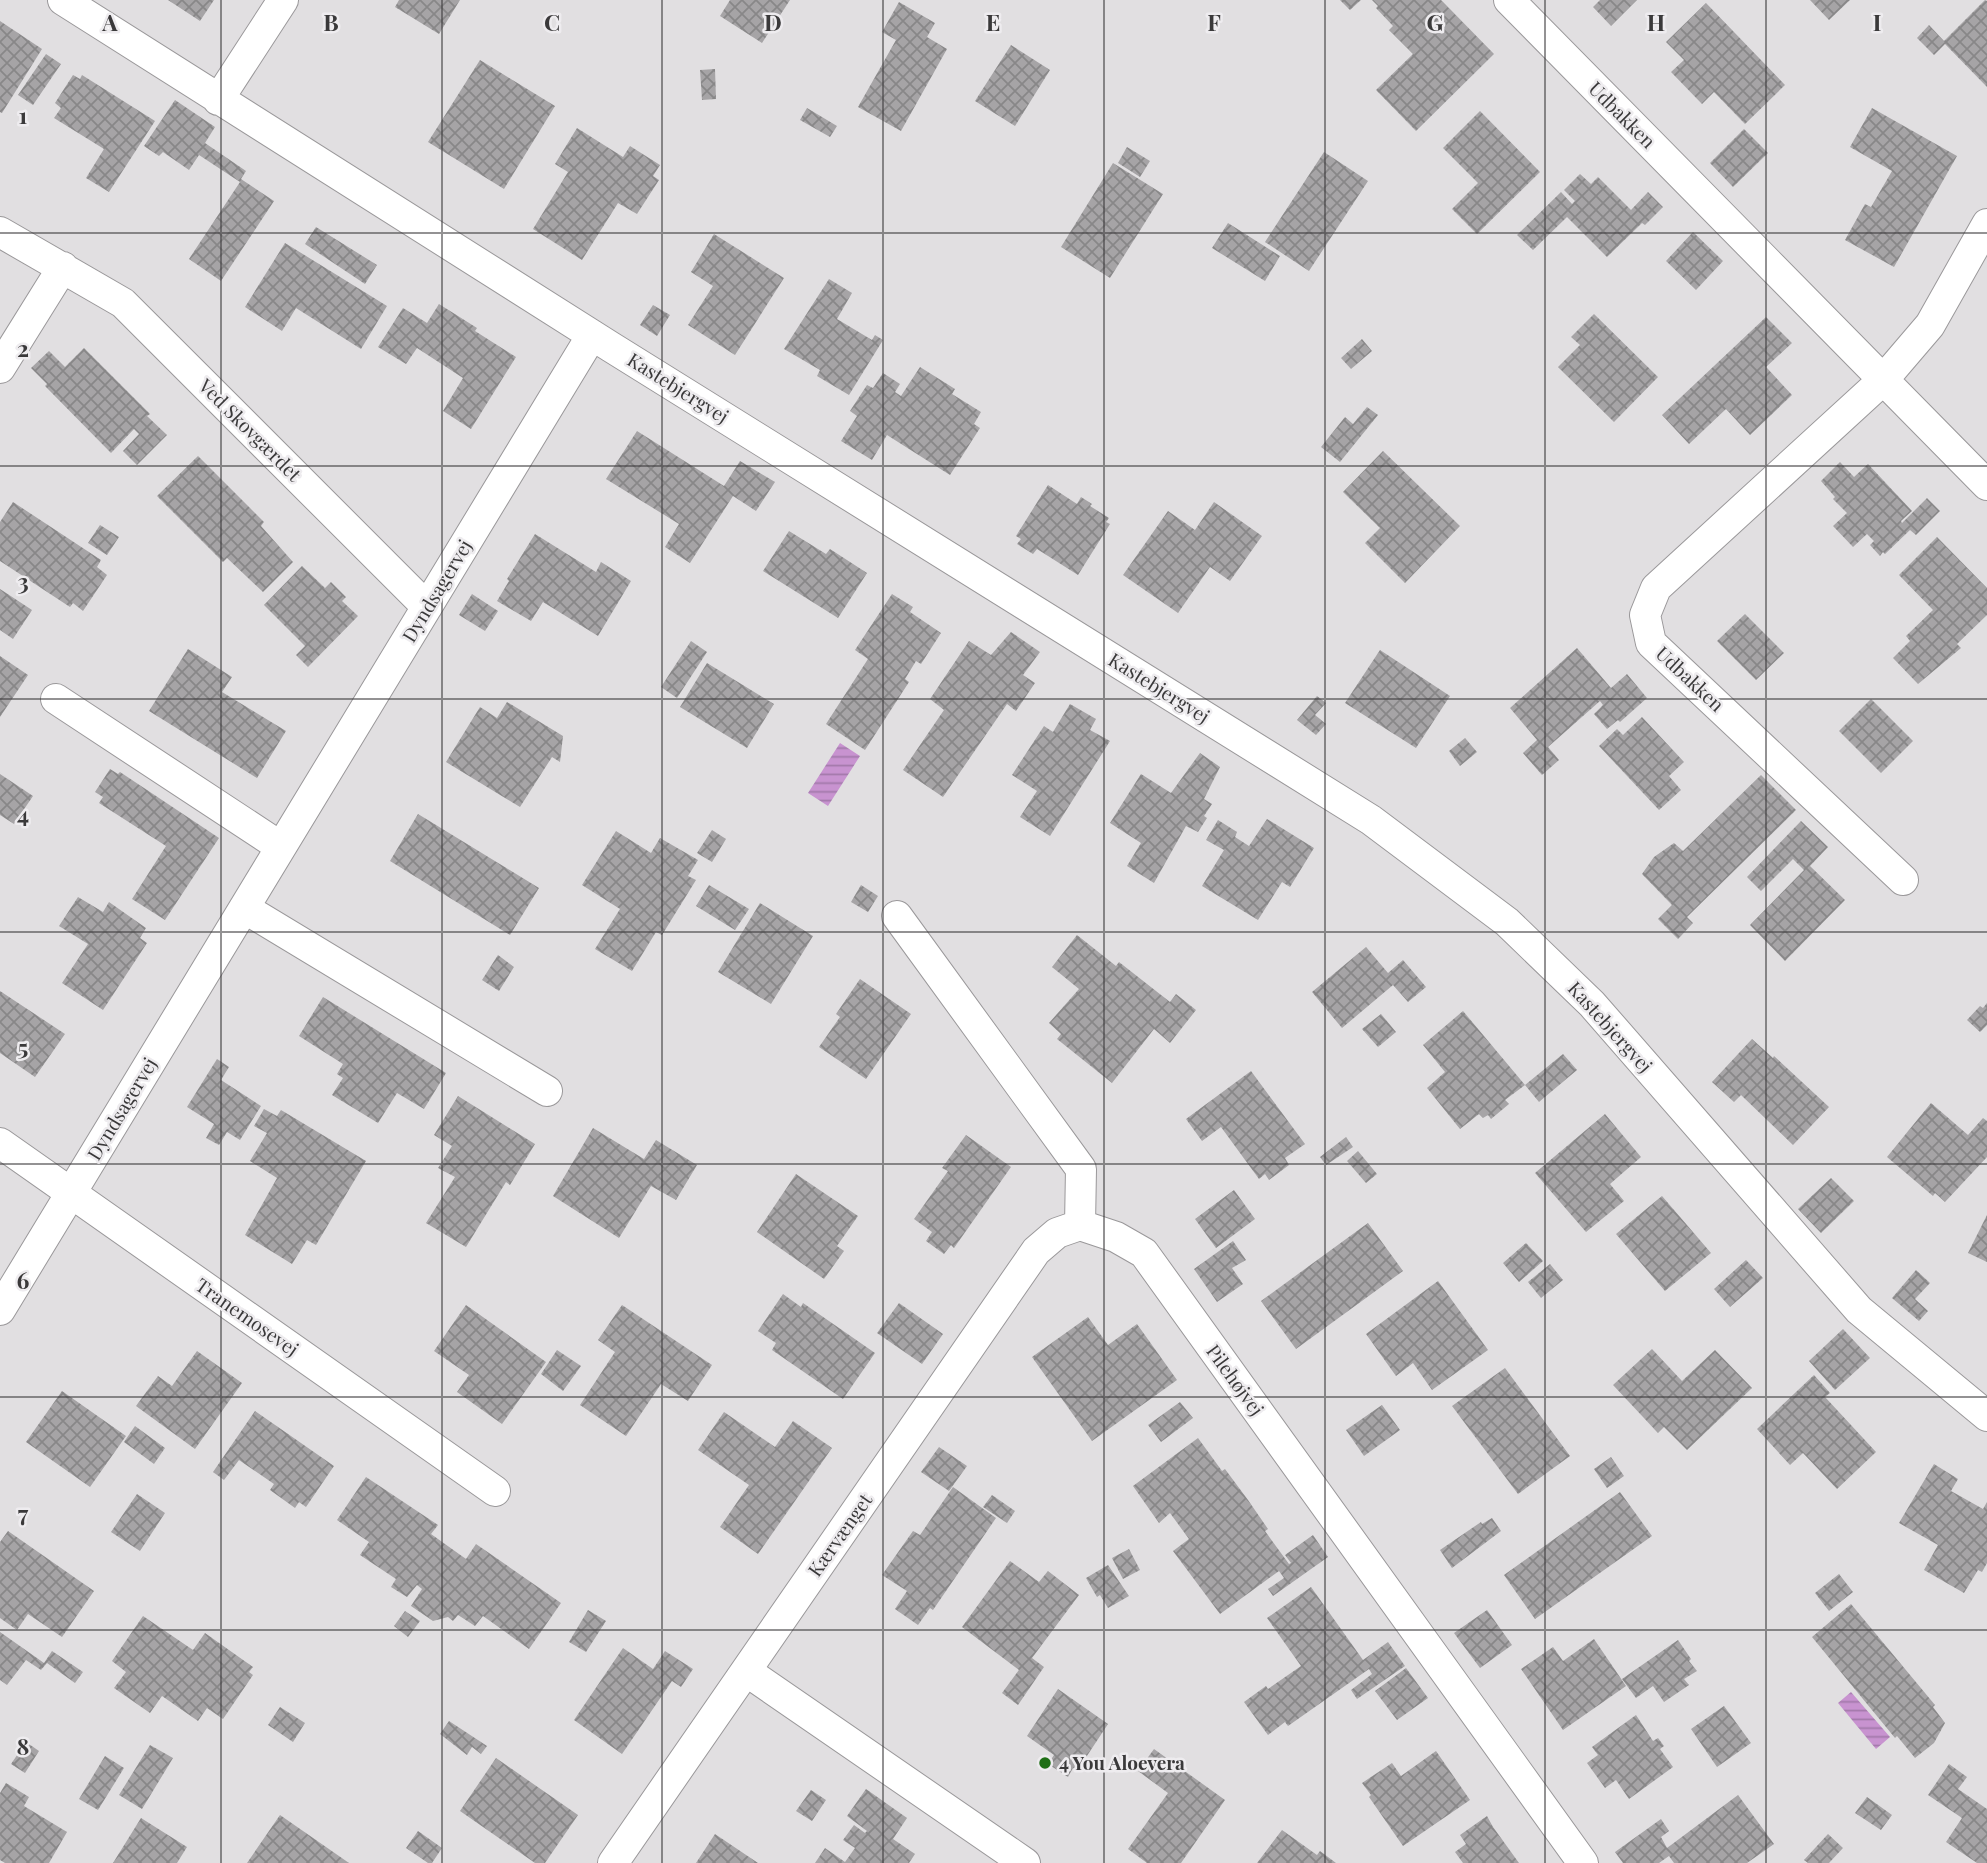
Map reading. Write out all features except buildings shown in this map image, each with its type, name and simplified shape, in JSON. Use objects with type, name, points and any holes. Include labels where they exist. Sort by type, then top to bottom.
[{"type":"street","name":"Kastebjergvej","points":[[63,0],[592,335],[1371,820],[1507,922],[1592,1004],[1859,1310],[1987,1416]]},
{"type":"street","points":[[218,100],[283,0]]},
{"type":"street","name":"Udbakken","points":[[1509,0],[1987,485]]},
{"type":"street","name":"Udbakken","points":[[1903,880],[1651,643],[1645,615],[1656,588],[1883,380],[1930,325],[1987,224]]},
{"type":"street","name":"Ved Skovgærdet","points":[[0,232],[124,303],[426,607]]},
{"type":"street","points":[[0,368],[63,267]]},
{"type":"street","name":"Dyndsagervej","points":[[0,1310],[592,335]]},
{"type":"street","points":[[56,699],[281,847]]},
{"type":"street","points":[[244,908],[547,1091]]},
{"type":"street","points":[[898,916],[1081,1169],[1080,1225]]},
{"type":"street","name":"Tranemosevej","points":[[0,1143],[495,1490]]},
{"type":"street","name":"Kærvænget","points":[[613,1863],[1036,1251],[1057,1233],[1080,1225]]},
{"type":"street","name":"Pilehøjvej","points":[[1080,1225],[1116,1237],[1144,1253],[1583,1863]]},
{"type":"street","points":[[746,1671],[1025,1863]]},
{"type":"shaded area","points":[[840,743],[860,756],[828,806],[808,793]]},
{"type":"shaded area","points":[[1851,1692],[1890,1737],[1876,1749],[1838,1703]]},
{"type":"place","name":"4 You Aloevera","points":[[1045,1763]]}]
